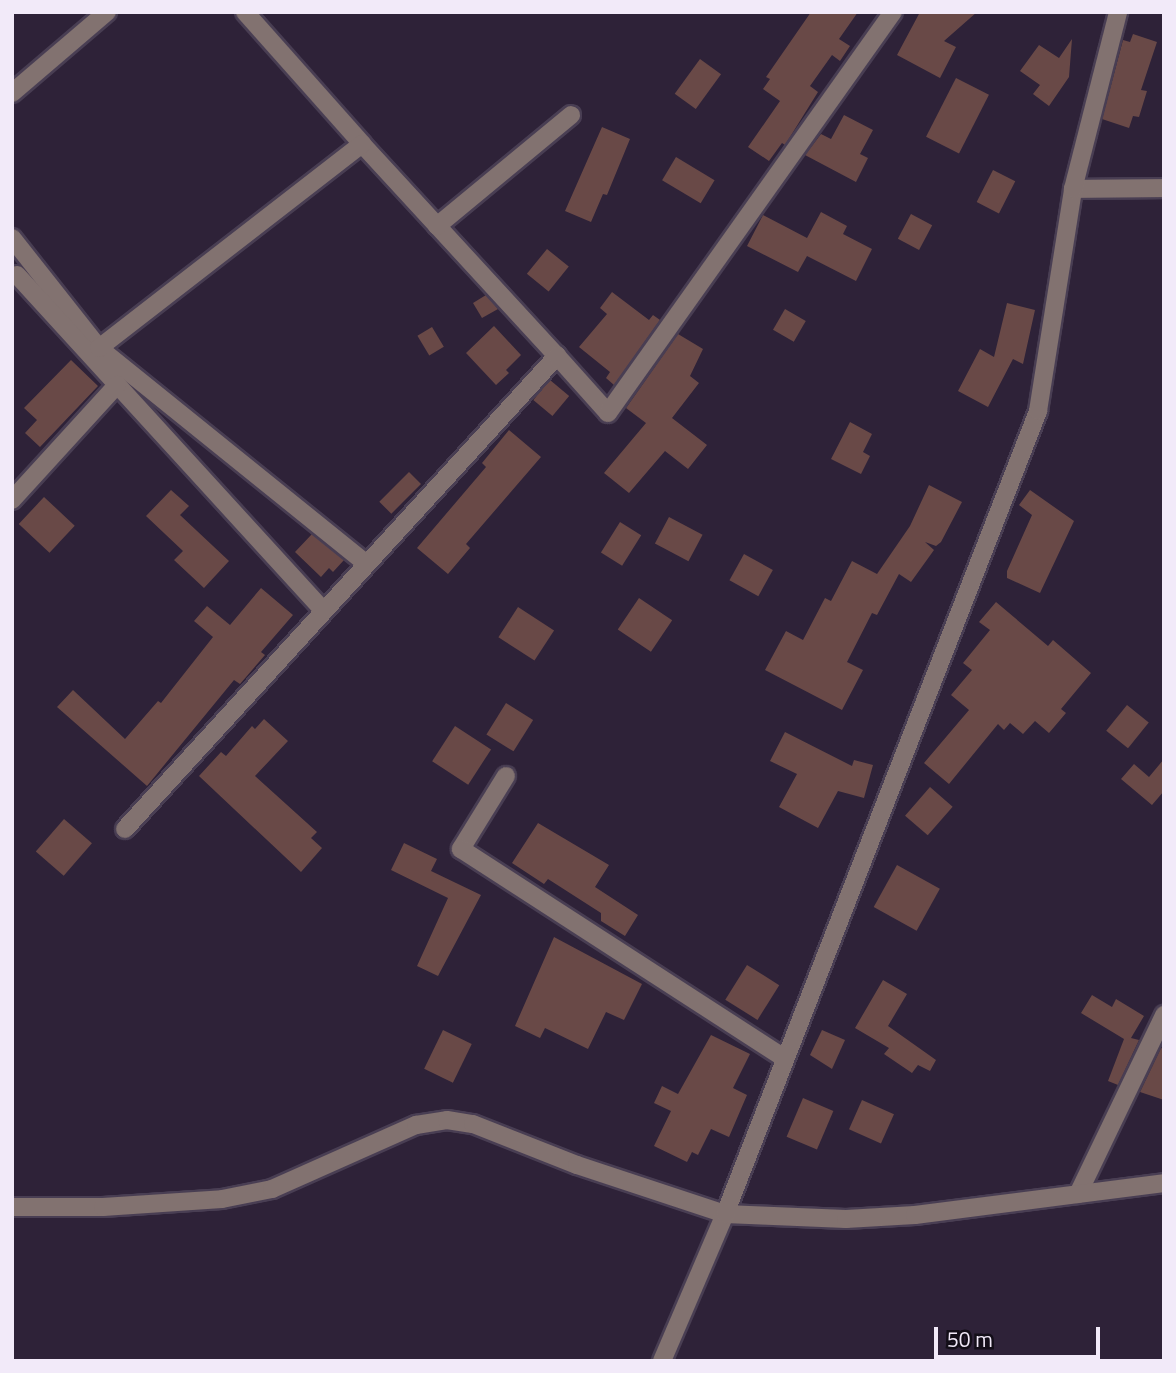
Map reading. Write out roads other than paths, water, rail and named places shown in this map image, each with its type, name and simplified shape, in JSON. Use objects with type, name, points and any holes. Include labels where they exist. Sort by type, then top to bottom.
[{"type":"street","points":[[12,93],[107,12]]},
{"type":"street","points":[[245,12],[608,413],[893,12]]},
{"type":"street","points":[[662,1361],[725,1214],[783,1057],[1038,411],[1073,189],[1118,12]]},
{"type":"street","points":[[437,226],[571,115]]},
{"type":"street","points":[[99,348],[362,144]]},
{"type":"street","points":[[1073,189],[1164,188]]},
{"type":"street","points":[[12,238],[99,348],[368,564]]},
{"type":"street","points":[[17,275],[324,611]]},
{"type":"street","points":[[125,829],[557,356]]},
{"type":"street","points":[[12,500],[117,385]]},
{"type":"street","points":[[506,776],[461,849],[783,1057]]},
{"type":"street","points":[[1078,1194],[1164,1015]]},
{"type":"street","points":[[12,1207],[222,1199],[272,1189],[416,1125],[447,1120],[473,1124],[577,1166],[725,1214],[860,1219],[915,1215],[1164,1183]]}]
